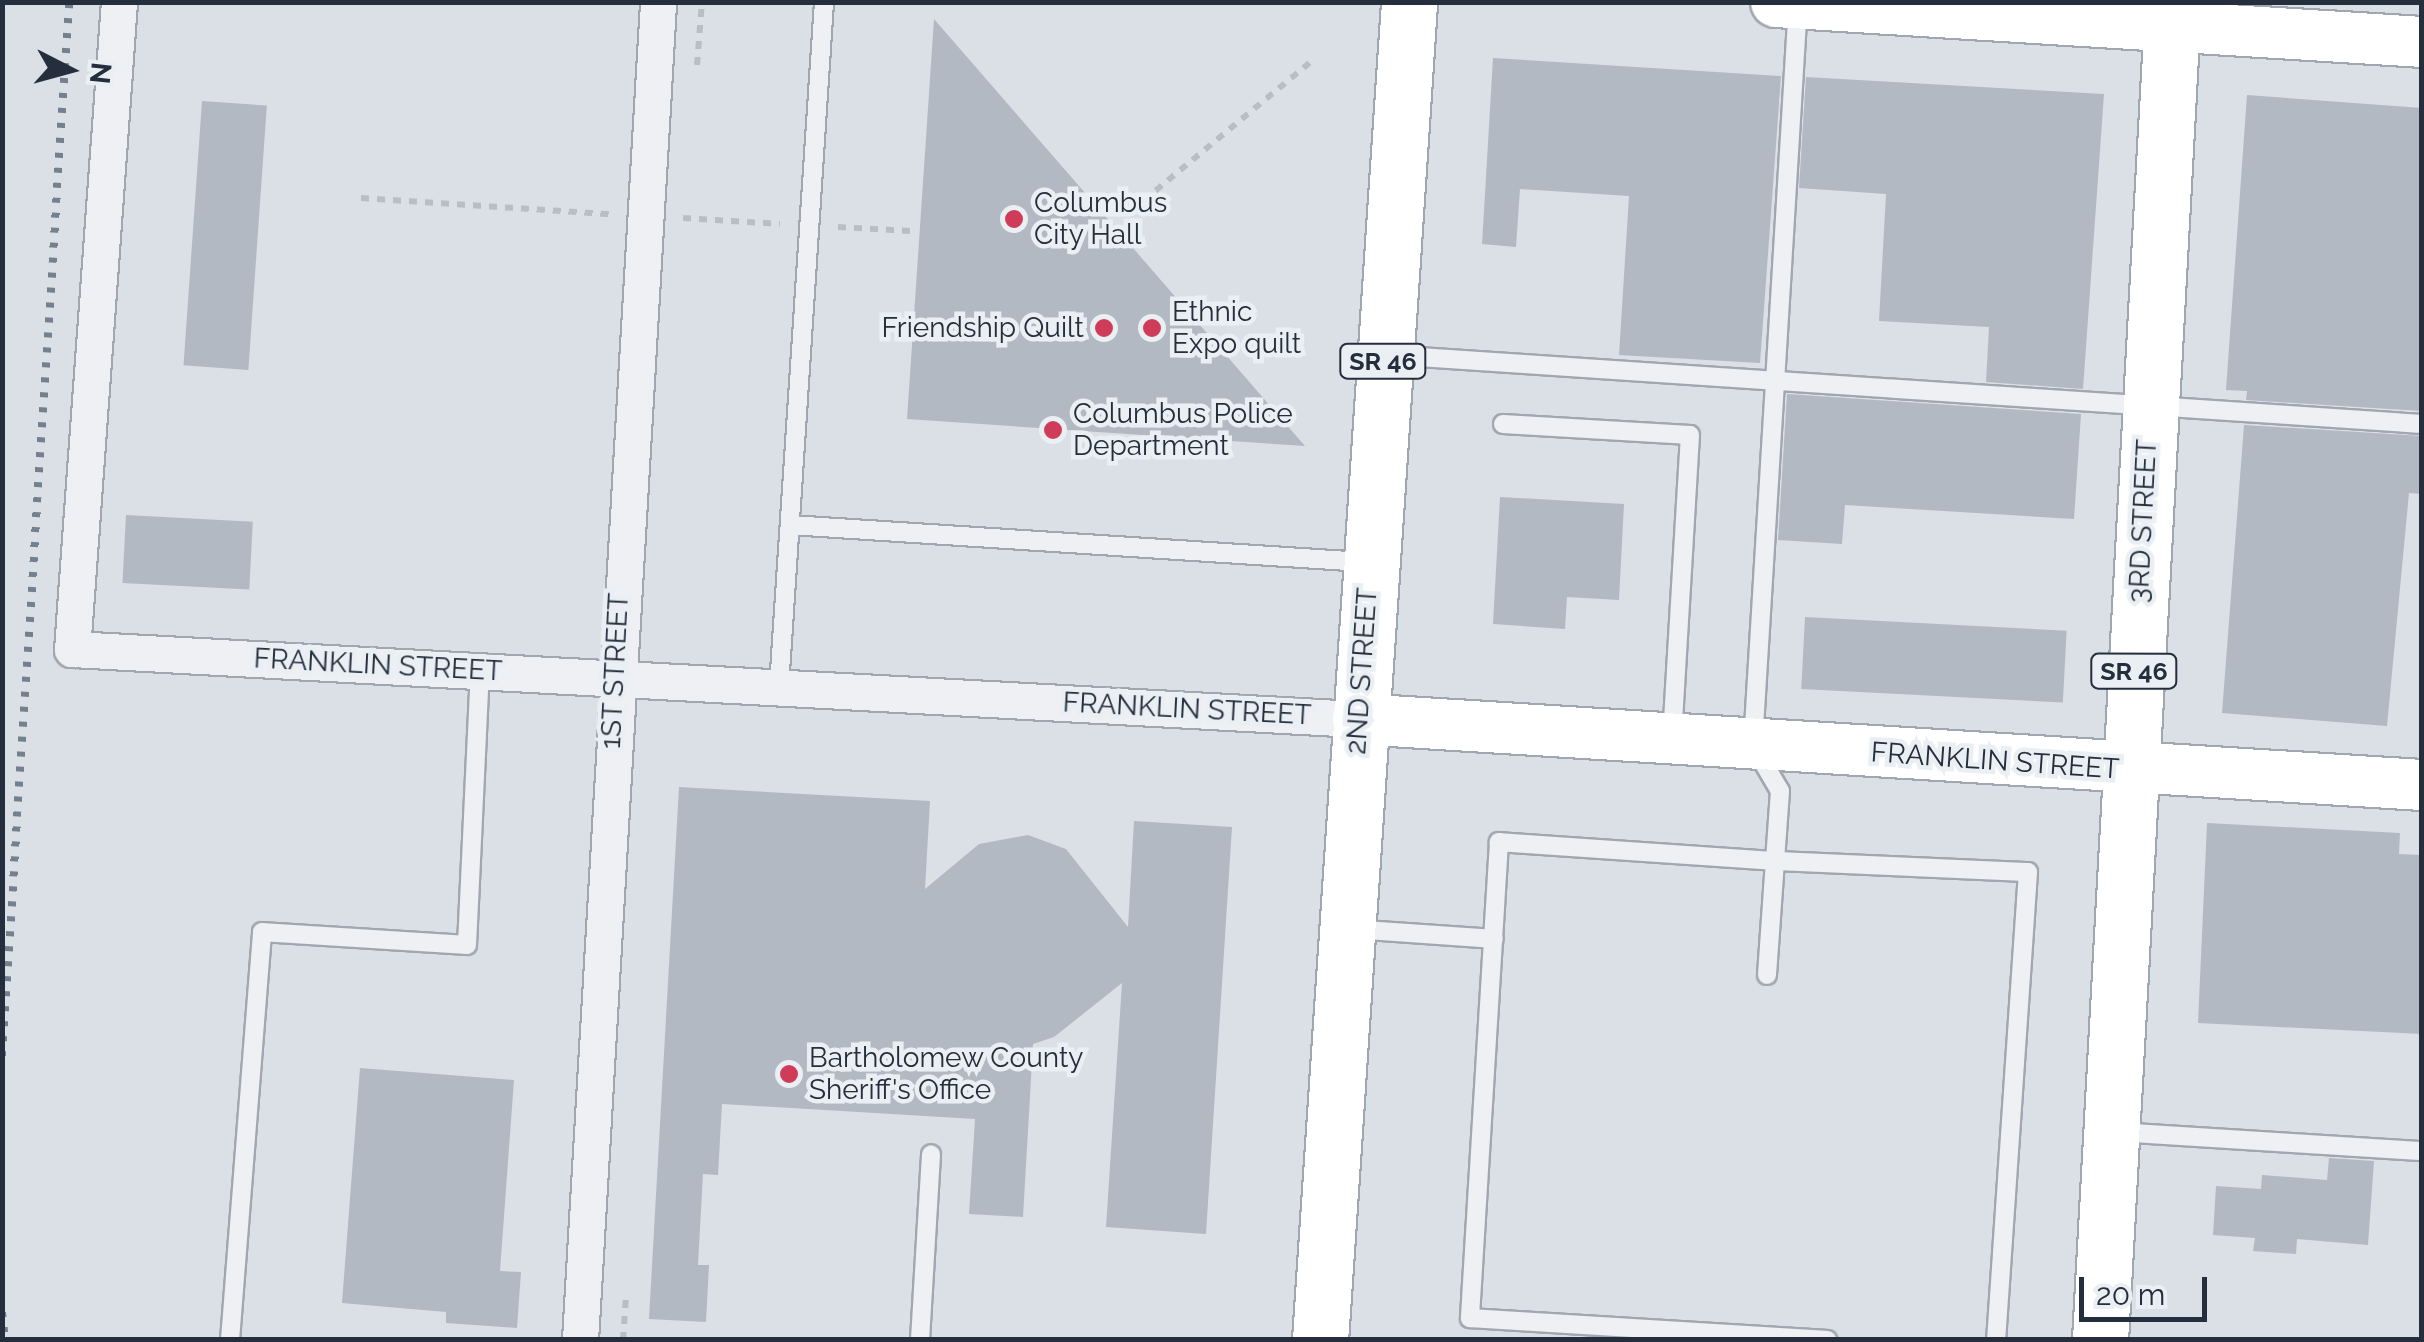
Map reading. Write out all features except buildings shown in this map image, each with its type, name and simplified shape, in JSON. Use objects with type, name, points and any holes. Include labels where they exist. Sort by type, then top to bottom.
[{"type":"highway","name":"2ND STREET","points":[[1320,1340],[1358,718],[1409,2]]},
{"type":"highway","name":"3RD STREET","points":[[2100,1340],[2128,770],[2173,13]]},
{"type":"street","name":"FRANKLIN STREET","points":[[119,2],[72,648],[1358,718],[2128,770],[2422,784]]},
{"type":"street","name":"1ST STREET","points":[[580,1340],[614,678],[658,2]]},
{"type":"street","points":[[1776,2],[2173,13],[2422,42]]},
{"type":"lane","points":[[779,687],[824,2]]},
{"type":"lane","points":[[1767,974],[1780,791],[1752,744],[1798,4]]},
{"type":"lane","points":[[1384,355],[2422,424]]},
{"type":"lane","points":[[1502,424],[1690,436],[1672,739]]},
{"type":"lane","points":[[790,525],[1370,562]]},
{"type":"lane","points":[[230,1340],[262,932],[467,945],[480,671]]},
{"type":"lane","points":[[1827,1340],[1572,1332],[1470,1318],[1500,842],[1775,862],[2028,872],[1996,1340]]},
{"type":"lane","points":[[1345,929],[1494,938]]},
{"type":"lane","points":[[2110,1132],[2422,1151]]},
{"type":"lane","points":[[920,1340],[932,1154]]},
{"type":"path","points":[[1130,211],[1314,58]]},
{"type":"railway","points":[[2,1056],[69,2]]},
{"type":"railway","points":[[2,1312],[5,1340]]},
{"type":"place","name":"Columbus City Hall","points":[[1014,219]]},
{"type":"place","name":"Friendship Quilt","points":[[1104,328]]},
{"type":"place","name":"Ethnic Expo quilt","points":[[1152,328]]},
{"type":"place","name":"Columbus Police Department","points":[[1053,430]]},
{"type":"place","name":"Bartholomew County Sheriff's Office","points":[[789,1074]]}]
